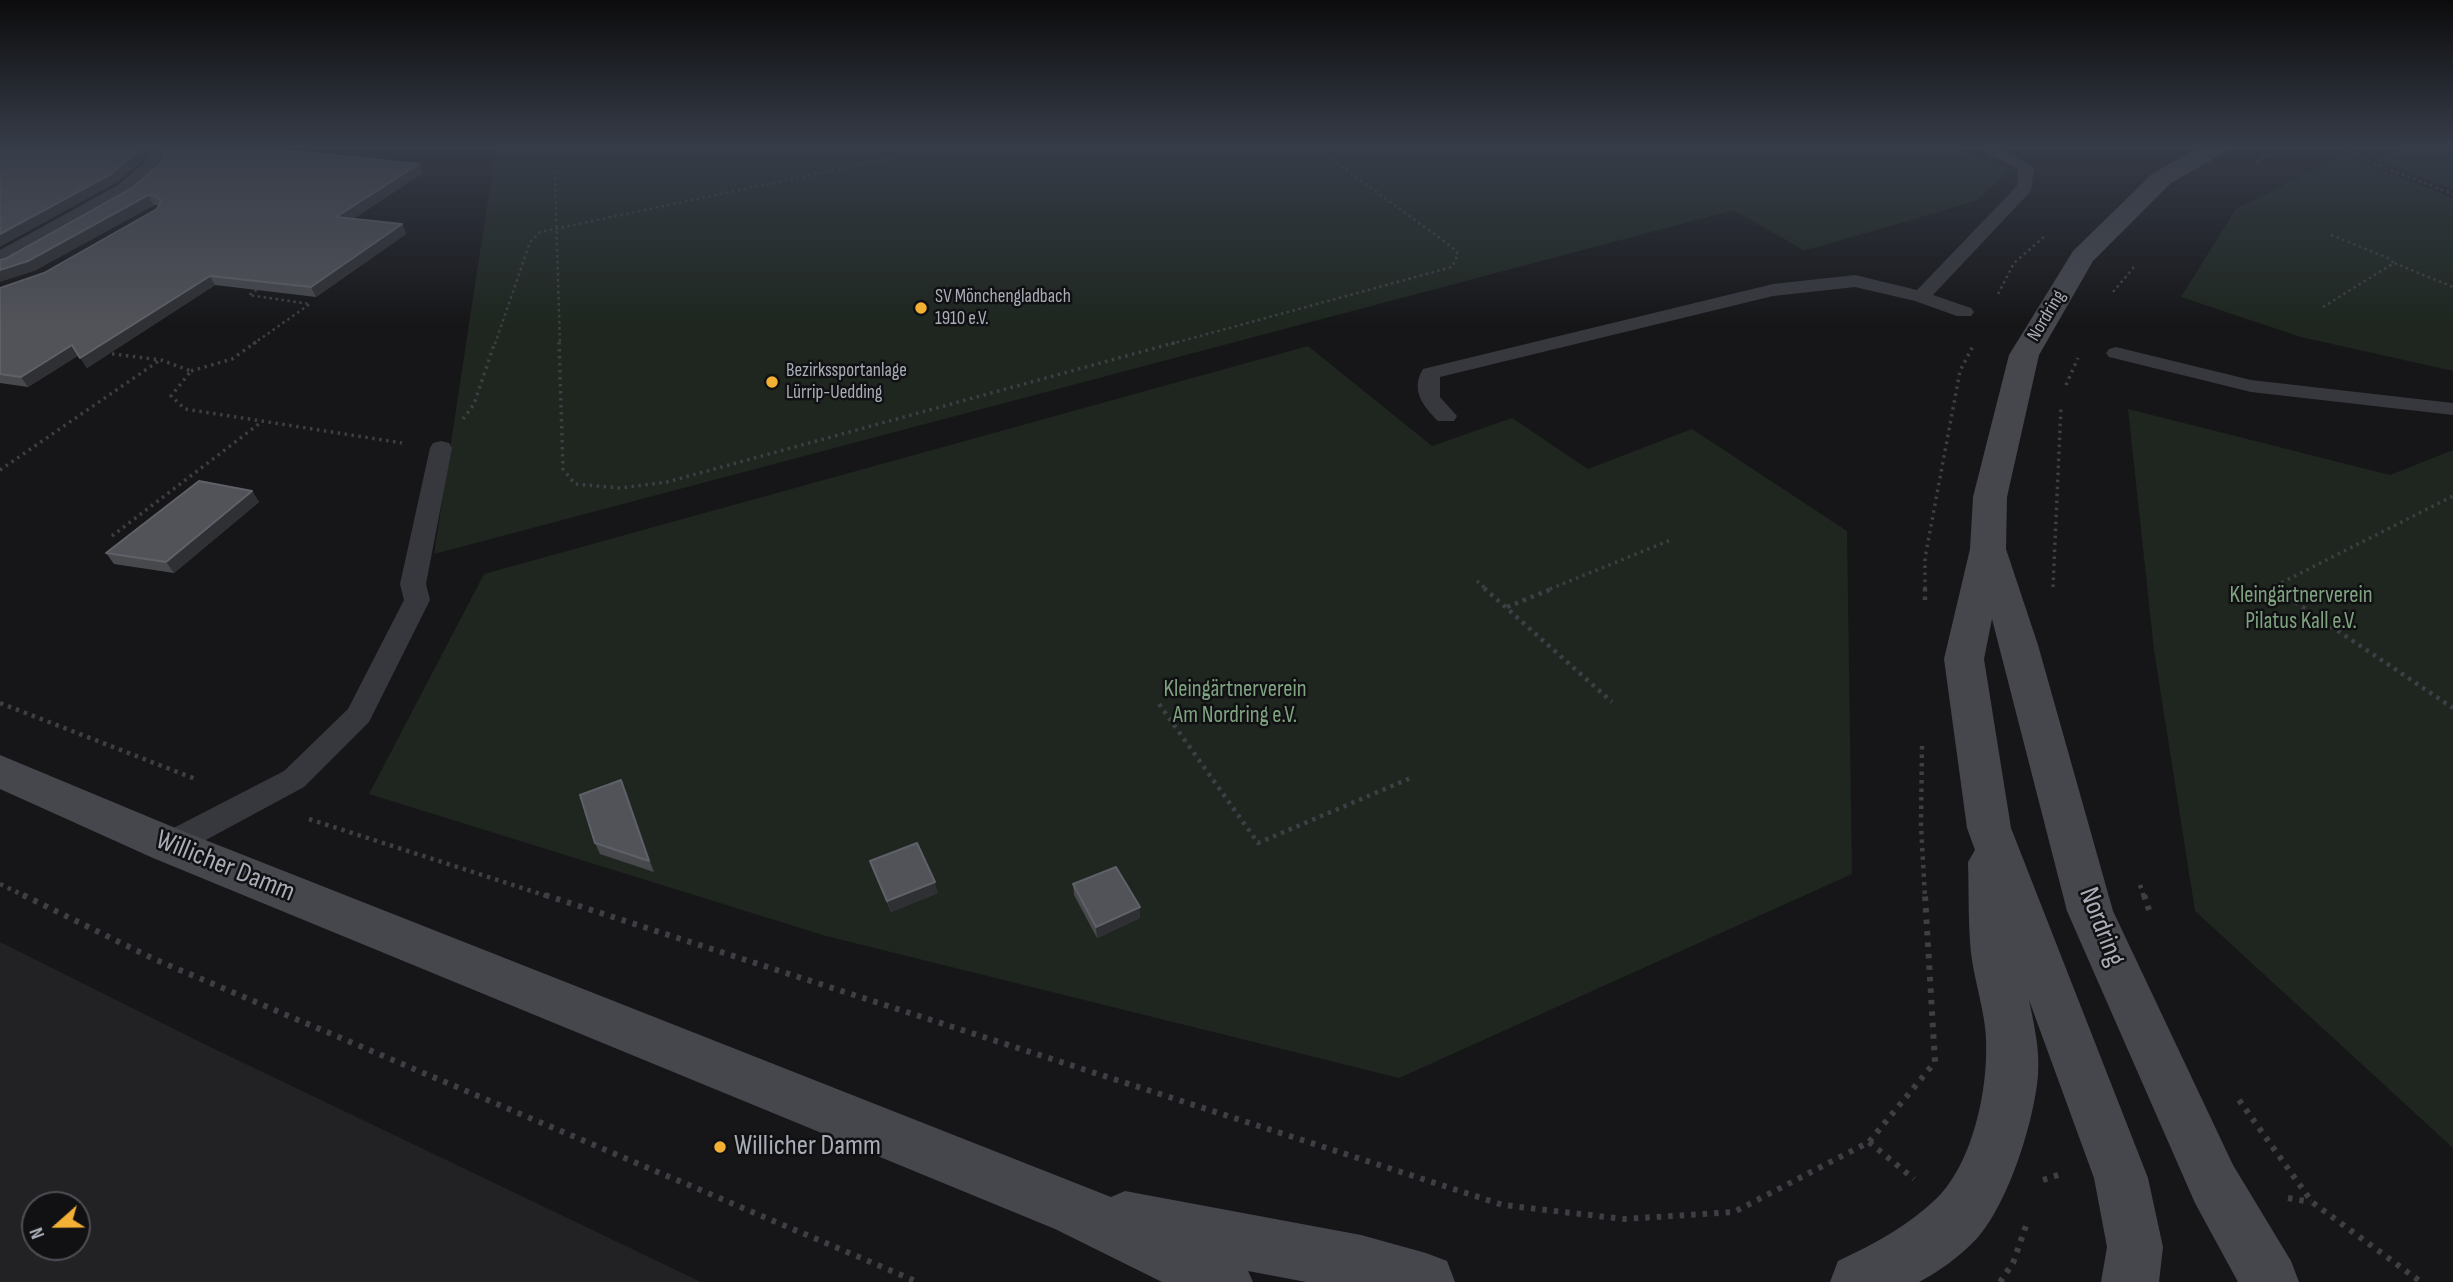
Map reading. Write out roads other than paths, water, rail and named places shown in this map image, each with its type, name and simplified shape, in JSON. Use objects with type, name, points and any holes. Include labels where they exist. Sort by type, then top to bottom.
[{"type":"main road","name":"Nordring","points":[[2130,1282],[2134,1247],[2121,1178],[1989,828],[1964,659],[1988,549],[1990,497],[2024,355],[2082,257],[2133,207]]},
{"type":"main road","name":"Nordring","points":[[1988,549],[2019,645],[2091,911],[2214,1184],[2270,1282]]},
{"type":"main road","name":"Willicher Damm","points":[[0,771],[169,845],[1075,1209],[1224,1282]]},
{"type":"main road","points":[[1859,1282],[1912,1255],[1959,1216],[1987,1170],[2005,1117],[2012,1073],[2010,1028],[1995,952],[1989,828]]},
{"type":"main road","name":"Willicher Damm","points":[[1075,1209],[1362,1264],[1426,1282]]},
{"type":"street","points":[[0,261],[97,207]]},
{"type":"lane","points":[[1921,297],[2006,207]]},
{"type":"lane","points":[[1446,416],[1431,402],[1427,391],[1430,373],[1773,290],[1855,281],[1921,297],[1964,312]]},
{"type":"lane","points":[[2116,353],[2251,386],[2453,409]]},
{"type":"lane","points":[[169,845],[255,802],[294,779],[359,715],[417,600],[413,584],[441,448]]},
{"type":"place","name":"SV Mönchengladbach 1910 e.V.","points":[[921,308]]},
{"type":"place","name":"Bezirkssportanlage Lürrip-Uedding","points":[[772,382]]},
{"type":"place","name":"Willicher Damm","points":[[720,1147]]},
{"type":"park label","name":"Kleingärtnerverein Pilatus Kall e.V.","points":[[2301,609]]},
{"type":"park label","name":"Kleingärtnerverein Am Nordring e.V.","points":[[1235,703]]}]
